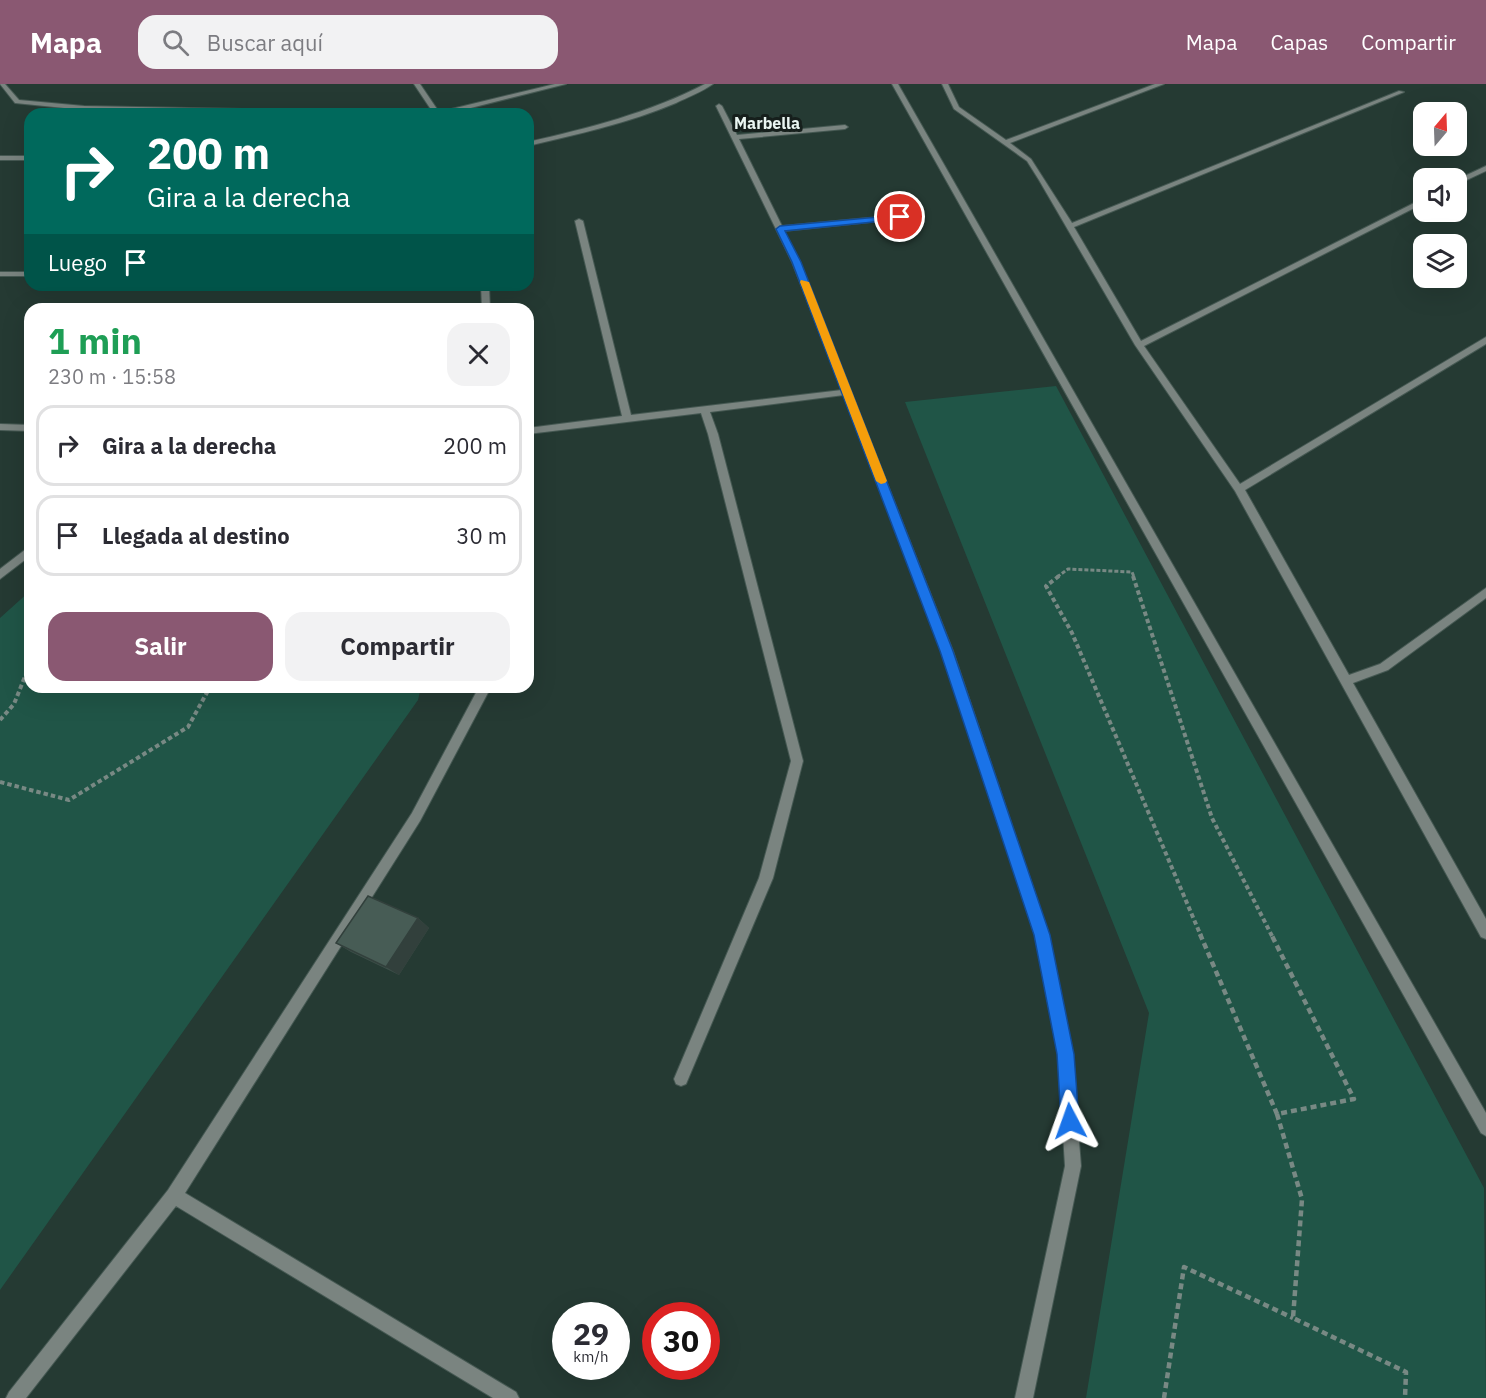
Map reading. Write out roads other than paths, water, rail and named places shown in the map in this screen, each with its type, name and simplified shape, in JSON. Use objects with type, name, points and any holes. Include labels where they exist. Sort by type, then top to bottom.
[{"type":"street","points":[[2,84],[17,102],[84,108]]},
{"type":"street","points":[[417,84],[434,108]]},
{"type":"street","points":[[463,108],[563,84]]},
{"type":"street","points":[[534,143],[630,119],[676,102],[710,84]]},
{"type":"street","points":[[895,84],[1486,1128]]},
{"type":"street","points":[[945,84],[956,108],[1029,160],[1139,345],[1239,489],[1486,932]]},
{"type":"street","points":[[1005,144],[1161,84]]},
{"type":"street","points":[[1070,226],[1401,92]]},
{"type":"street","points":[[719,106],[796,262],[847,392],[947,651],[1038,924],[1065,1054],[1073,1166],[1024,1398]]},
{"type":"street","points":[[735,137],[845,127]]},
{"type":"street","points":[[0,158],[24,158]]},
{"type":"street","points":[[1467,178],[1486,168]]},
{"type":"street","points":[[1139,345],[1413,206]]},
{"type":"street","points":[[780,229],[900,217]]},
{"type":"street","points":[[579,221],[627,418]]},
{"type":"street","points":[[0,274],[24,274]]},
{"type":"street","points":[[1239,489],[1486,340]]},
{"type":"street","points":[[534,430],[847,392]]},
{"type":"street","points":[[681,1079],[766,878],[797,761],[713,434],[704,408]]},
{"type":"street","points":[[0,427],[24,428]]},
{"type":"street","points":[[0,575],[24,555]]},
{"type":"street","points":[[1347,680],[1384,667],[1486,592]]},
{"type":"street","points":[[15,1398],[174,1196],[416,817],[482,693]]},
{"type":"street","points":[[174,1196],[510,1398]]},
{"type":"district","name":"Marbella","points":[[767,123]]}]
